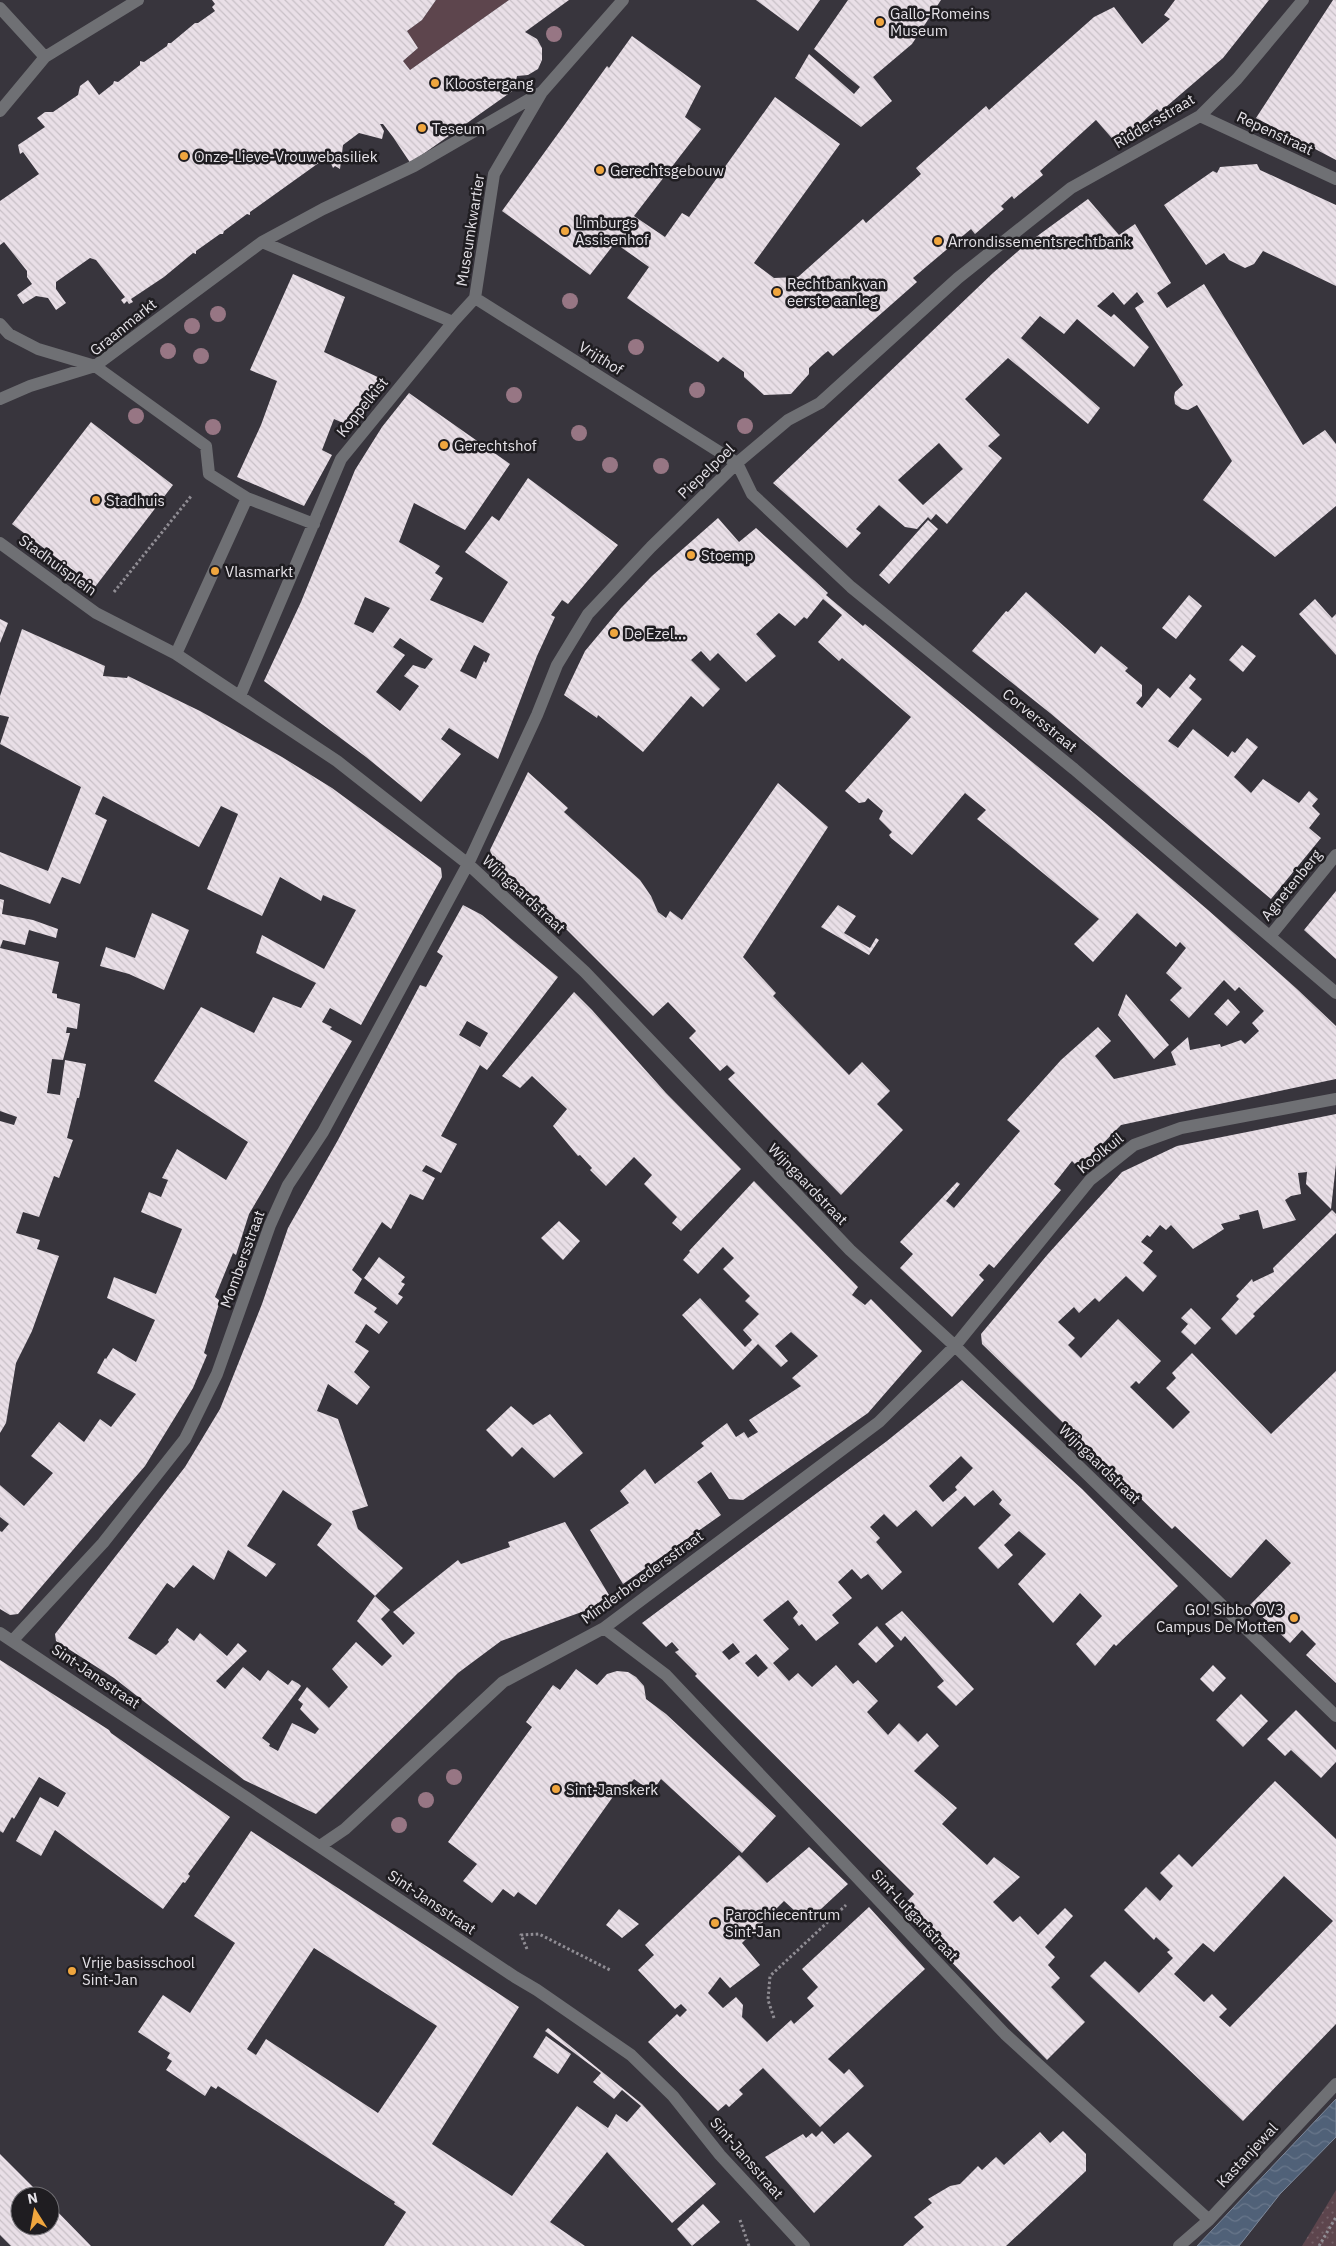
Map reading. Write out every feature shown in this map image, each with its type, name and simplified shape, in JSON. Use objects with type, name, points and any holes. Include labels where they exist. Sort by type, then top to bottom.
[{"type":"street","points":[[0,111],[45,57],[138,0]]},
{"type":"street","name":"Museumkwartier","points":[[475,298],[494,174],[542,92],[623,0]]},
{"type":"street","name":"Riddersstraat","points":[[1070,188],[1200,116],[1237,80],[1303,0]]},
{"type":"street","points":[[0,8],[45,57]]},
{"type":"street","name":"Graanmarkt","points":[[209,474],[206,446],[95,366],[262,242],[323,209],[414,166],[542,92]]},
{"type":"street","name":"Repenstraat","points":[[1200,116],[1336,179]]},
{"type":"street","name":"Piepelpoel","points":[[468,864],[537,716],[556,665],[588,614],[651,547],[737,463],[788,420],[820,403],[958,278],[1070,188]]},
{"type":"street","points":[[262,242],[453,322],[475,298]]},
{"type":"street","name":"Vrijthof","points":[[475,298],[737,463]]},
{"type":"street","name":"Koppelkist","points":[[314,524],[341,459],[453,322]]},
{"type":"street","points":[[0,324],[9,334],[38,349],[95,366]]},
{"type":"street","points":[[0,399],[30,386],[95,366]]},
{"type":"street","name":"Corversstraat","points":[[737,463],[752,494],[851,587],[1074,769],[1271,935],[1336,993]]},
{"type":"street","points":[[96,613],[176,654],[240,696],[314,524],[247,498],[209,474]]},
{"type":"street","points":[[176,654],[247,498]]},
{"type":"street","name":"Stadhuisplein","points":[[0,543],[96,613]]},
{"type":"street","name":"Wijngaardstraat","points":[[240,696],[338,761],[468,864],[585,972],[850,1250],[955,1346],[1336,1716]]},
{"type":"street","name":"Agnetenberg","points":[[1271,935],[1336,855]]},
{"type":"street","name":"Mombersstraat","points":[[13,1640],[103,1543],[185,1439],[217,1374],[270,1225],[288,1185],[322,1132],[468,864]]},
{"type":"street","name":"Koolkuil","points":[[955,1346],[1090,1180],[1134,1145],[1181,1128],[1336,1099]]},
{"type":"street","name":"Minderbroedersstraat","points":[[320,1846],[345,1829],[503,1682],[604,1628],[879,1422],[955,1346]]},
{"type":"street","name":"Sint-Lutgartstraat","points":[[604,1628],[666,1675],[1005,2034],[1209,2220]]},
{"type":"street","name":"Sint-Jansstraat","points":[[0,1633],[537,1990],[631,2055],[673,2096],[720,2155],[804,2246]]},
{"type":"street","name":"Kastanjewal","points":[[1179,2246],[1209,2220],[1336,2084]]},
{"type":"path","points":[[96,613],[209,474]]},
{"type":"path","points":[[774,2018],[768,2000],[770,1976],[866,1887]]},
{"type":"path","points":[[526,1949],[521,1935],[540,1934],[610,1970]]},
{"type":"path","points":[[1319,2246],[1336,2217]]},
{"type":"shaded area","points":[[436,0],[509,0],[410,70],[403,61],[418,48],[407,31],[422,20]]},
{"type":"shaded area","points":[[1336,2190],[1336,2246],[1302,2246]]},
{"type":"water","points":[[1336,2099],[1336,2137],[1280,2194],[1239,2246],[1197,2246]]},
{"type":"building","name":"Onze-Lieve-Vrouwebasiliek","points":[[212,0],[436,0],[422,20],[407,31],[418,48],[403,61],[410,70],[509,0],[569,0],[525,32],[537,39],[542,48],[542,60],[538,69],[528,75],[517,76],[514,90],[409,164],[409,161],[393,137],[383,124],[380,124],[384,131],[382,139],[359,133],[343,145],[340,169],[335,166],[333,168],[328,157],[320,162],[250,212],[250,215],[247,214],[224,231],[223,234],[220,234],[196,251],[196,254],[193,253],[164,277],[131,299],[133,302],[129,304],[127,301],[124,304],[121,300],[125,297],[96,260],[90,258],[56,282],[56,289],[66,303],[56,310],[48,298],[36,296],[23,304],[17,295],[32,284],[27,277],[27,271],[4,242],[0,245],[0,201],[39,174],[23,152],[20,154],[18,145],[45,127],[37,118],[45,112],[53,112],[78,95],[80,86],[88,80],[99,95],[113,84],[114,81],[118,82],[140,65],[140,61],[144,62],[195,23],[198,23],[215,11],[212,7],[215,4]]},
{"type":"building","points":[[756,0],[820,0],[798,31]]},
{"type":"building","name":"Gallo-Romeins Museum","points":[[848,0],[941,0],[912,44],[873,77],[892,101],[861,127],[795,78],[809,54],[854,94],[860,87],[814,49]]},
{"type":"building","points":[[1175,0],[1269,0],[1223,58],[1160,112],[1157,109],[1117,144],[1096,120],[1040,171],[1043,175],[1014,199],[1012,196],[1001,206],[1004,209],[975,234],[971,229],[913,278],[917,282],[833,356],[828,351],[823,355],[809,368],[809,374],[791,394],[764,395],[744,377],[744,372],[723,357],[718,362],[627,298],[649,267],[615,243],[590,275],[502,211],[607,66],[609,68],[632,36],[701,86],[685,117],[701,129],[634,216],[665,237],[682,213],[689,217],[775,97],[840,144],[754,263],[774,278],[798,277],[863,219],[866,223],[921,174],[916,168],[986,106],[989,110],[1094,17],[1114,7],[1142,44],[1170,19],[1164,15]]},
{"type":"building","points":[[1333,0],[1336,0],[1336,160],[1256,118]]},
{"type":"building","points":[[1257,164],[1260,170],[1336,205],[1336,286],[1263,251],[1254,264],[1245,268],[1229,260],[1224,253],[1206,265],[1164,205],[1213,171],[1217,173],[1220,167]]},
{"type":"building","points":[[1088,199],[1119,235],[1135,224],[1171,283],[1157,293],[1167,308],[1204,284],[1303,445],[1325,430],[1336,444],[1336,506],[1275,557],[1203,500],[1232,461],[1197,405],[1188,410],[1182,409],[1175,404],[1175,392],[1183,385],[1135,308],[1144,302],[1137,292],[1124,305],[1113,292],[1097,306],[1111,317],[1114,314],[1149,347],[1134,367],[1077,319],[1064,334],[1040,316],[1021,338],[1100,408],[1088,424],[1008,358],[965,399],[1000,435],[988,446],[1002,458],[947,524],[936,514],[931,520],[928,517],[917,529],[905,527],[879,505],[856,529],[861,533],[847,548],[773,483],[993,273],[1025,245]],"holes":[[[939,443],[963,469],[923,505],[898,480]]]},
{"type":"building","points":[[293,274],[345,297],[324,352],[382,379],[352,427],[334,419],[322,450],[332,455],[304,506],[237,477],[261,425],[277,381],[250,370]]},
{"type":"building","points":[[409,393],[510,464],[465,530],[414,503],[399,542],[440,566],[435,573],[443,578],[430,600],[483,623],[508,582],[465,552],[492,516],[499,521],[528,478],[618,545],[568,604],[562,600],[551,615],[555,617],[537,656],[498,759],[449,728],[441,739],[461,754],[421,802],[366,757],[264,681],[301,602],[355,470],[382,427]],"holes":[[[365,597],[390,608],[373,633],[354,624]],[[400,638],[433,659],[425,669],[413,665],[404,676],[419,686],[400,711],[376,692],[405,655],[393,647]],[[474,645],[490,654],[486,663],[484,661],[476,679],[460,671]]]},
{"type":"building","name":"Stadhuis","points":[[91,422],[173,485],[95,587],[12,524]]},
{"type":"building","points":[[718,518],[739,542],[756,528],[828,593],[826,595],[863,626],[865,624],[1100,818],[1297,989],[1336,1026],[1336,1079],[1121,1125],[1079,1168],[1072,1161],[1054,1184],[1061,1190],[994,1268],[989,1264],[979,1275],[984,1280],[952,1317],[900,1268],[913,1254],[900,1242],[957,1182],[960,1184],[946,1201],[954,1208],[1020,1131],[1007,1120],[1061,1060],[1098,1027],[1111,1041],[1095,1056],[1114,1079],[1176,1065],[1171,1052],[1188,1037],[1190,1050],[1220,1044],[1221,1047],[1241,1040],[1245,1044],[1259,1031],[1252,1023],[1264,1011],[1239,987],[1235,991],[1224,980],[1189,1018],[1170,1000],[1182,988],[1166,973],[1186,948],[1180,942],[1176,947],[1137,913],[1093,962],[1074,944],[1099,919],[977,819],[986,810],[965,793],[912,855],[891,838],[889,835],[892,832],[879,819],[883,811],[868,798],[865,802],[859,803],[845,791],[911,717],[842,658],[839,661],[818,642],[842,615],[823,599],[807,619],[804,617],[795,626],[779,613],[756,634],[776,656],[746,682],[718,653],[710,661],[701,651],[691,660],[720,689],[703,707],[691,696],[643,752],[598,715],[597,718],[564,695],[585,651],[621,608],[652,576]]},
{"type":"building","points":[[928,520],[938,529],[889,584],[879,575]]},
{"type":"building","points":[[1026,592],[1095,654],[1101,646],[1128,668],[1125,671],[1142,685],[1142,696],[1136,703],[1142,708],[1158,688],[1170,698],[1190,674],[1196,679],[1189,688],[1202,699],[1168,741],[1178,748],[1193,729],[1228,757],[1232,751],[1235,753],[1247,738],[1258,747],[1234,777],[1251,793],[1263,779],[1299,803],[1309,791],[1318,799],[1312,806],[1320,814],[1309,828],[1321,838],[1271,899],[1050,713],[972,651],[1006,611],[1008,612]]},
{"type":"building","points":[[1189,595],[1202,606],[1176,639],[1162,628]]},
{"type":"building","points":[[1315,599],[1332,618],[1336,614],[1336,655],[1299,614]]},
{"type":"building","points":[[0,619],[8,623],[0,643]]},
{"type":"building","points":[[22,629],[105,666],[103,676],[127,678],[128,676],[200,711],[282,757],[332,788],[441,868],[442,877],[361,1025],[330,1008],[322,1022],[332,1027],[330,1029],[352,1041],[249,1214],[236,1255],[233,1253],[215,1297],[219,1300],[219,1304],[204,1353],[207,1355],[193,1388],[145,1466],[18,1614],[10,1615],[0,1609],[0,1531],[2,1532],[9,1524],[0,1517],[0,1485],[24,1506],[53,1473],[31,1456],[59,1422],[84,1442],[100,1419],[111,1427],[136,1394],[97,1373],[113,1348],[136,1362],[155,1320],[107,1298],[114,1277],[156,1294],[182,1229],[141,1212],[149,1192],[161,1197],[168,1180],[162,1178],[177,1149],[226,1180],[248,1142],[154,1081],[201,1007],[254,1033],[273,997],[301,1008],[316,983],[256,953],[262,935],[324,969],[356,910],[323,895],[321,901],[280,877],[262,916],[207,889],[238,814],[221,806],[199,847],[103,796],[95,814],[107,820],[80,884],[62,877],[50,904],[0,884],[0,852],[48,871],[81,787],[0,744],[9,717],[0,715],[0,696]]},
{"type":"building","points":[[1242,645],[1256,656],[1243,672],[1229,660]]},
{"type":"building","points":[[528,772],[568,808],[564,812],[640,880],[651,896],[658,912],[666,918],[670,911],[682,920],[778,783],[828,827],[743,957],[776,993],[773,996],[849,1075],[862,1062],[890,1091],[877,1104],[903,1130],[841,1195],[728,1079],[735,1073],[727,1065],[720,1071],[689,1038],[696,1031],[668,1002],[653,1016],[560,923],[493,863],[490,850]]},
{"type":"building","points":[[1336,891],[1336,959],[1304,930]]},
{"type":"building","points":[[0,899],[4,900],[2,914],[33,920],[58,929],[56,938],[29,930],[25,945],[3,940],[0,948]]},
{"type":"building","points":[[463,905],[482,915],[558,977],[487,1070],[480,1065],[441,1136],[457,1144],[441,1173],[426,1165],[422,1171],[435,1178],[423,1200],[410,1194],[391,1229],[382,1222],[352,1270],[362,1279],[354,1293],[377,1308],[374,1312],[388,1322],[379,1334],[366,1324],[355,1342],[369,1351],[354,1372],[370,1387],[357,1405],[328,1384],[317,1411],[338,1419],[368,1506],[352,1511],[358,1529],[403,1568],[375,1596],[390,1610],[381,1619],[403,1645],[415,1633],[393,1612],[458,1560],[461,1564],[510,1547],[508,1542],[565,1522],[609,1595],[590,1609],[501,1641],[458,1673],[316,1814],[244,1780],[114,1678],[56,1641],[55,1634],[185,1467],[220,1409],[262,1304],[288,1228],[338,1140],[420,985],[426,987],[443,956],[437,952]],"holes":[[[467,1021],[488,1033],[480,1047],[459,1035]],[[283,1490],[332,1524],[317,1545],[375,1596],[357,1621],[392,1656],[382,1666],[356,1642],[332,1669],[348,1687],[329,1708],[307,1687],[298,1700],[303,1704],[300,1709],[319,1729],[315,1734],[292,1723],[278,1751],[269,1746],[270,1744],[262,1738],[301,1686],[299,1684],[292,1680],[288,1685],[268,1670],[260,1681],[243,1667],[225,1689],[216,1681],[247,1651],[238,1643],[227,1656],[200,1633],[194,1641],[177,1628],[168,1640],[169,1642],[156,1655],[128,1638],[167,1583],[174,1588],[193,1565],[214,1580],[228,1550],[266,1577],[276,1564],[247,1546]]]},
{"type":"building","points":[[838,905],[856,916],[844,933],[870,948],[876,938],[879,940],[869,955],[821,927]]},
{"type":"building","points":[[152,913],[189,930],[164,990],[129,974],[100,966],[106,947],[135,958]]},
{"type":"building","points":[[0,948],[59,962],[52,993],[57,994],[57,998],[80,1004],[77,1029],[67,1027],[66,1033],[70,1033],[63,1060],[52,1059],[47,1093],[60,1095],[65,1060],[86,1064],[79,1098],[77,1098],[67,1138],[73,1140],[59,1178],[54,1176],[39,1217],[23,1212],[16,1233],[40,1240],[37,1249],[59,1256],[32,1331],[16,1363],[6,1423],[0,1433],[0,1121],[14,1125],[17,1117],[0,1111]]},
{"type":"building","points":[[574,992],[666,1093],[741,1169],[681,1231],[672,1223],[677,1217],[644,1184],[652,1175],[634,1157],[606,1186],[553,1126],[567,1109],[532,1076],[520,1088],[502,1076]]},
{"type":"building","points":[[1126,994],[1169,1045],[1154,1059],[1118,1015]]},
{"type":"building","points":[[1228,999],[1240,1012],[1227,1026],[1214,1014]]},
{"type":"building","points":[[1336,1114],[1336,1164],[1331,1209],[1306,1184],[1307,1172],[1298,1173],[1301,1194],[1291,1196],[1285,1200],[1296,1220],[1263,1229],[1258,1210],[1239,1215],[1240,1219],[1221,1224],[1224,1229],[1193,1249],[1171,1225],[1166,1230],[1160,1225],[1150,1237],[1147,1235],[1141,1242],[1153,1251],[1143,1263],[1157,1276],[1143,1292],[1126,1276],[1099,1302],[1095,1298],[1079,1313],[1074,1307],[1058,1322],[1075,1338],[1068,1345],[1081,1358],[1118,1319],[1161,1361],[1139,1384],[1136,1381],[1130,1387],[1173,1429],[1190,1412],[1166,1388],[1176,1378],[1172,1373],[1192,1353],[1271,1434],[1336,1371],[1336,1683],[1306,1655],[1316,1644],[1302,1630],[1290,1643],[1250,1605],[1291,1563],[1266,1539],[1231,1578],[1228,1576],[1175,1526],[1172,1529],[982,1344],[981,1334],[1048,1254],[1122,1172],[1177,1146]]},
{"type":"building","points":[[754,1181],[858,1287],[852,1295],[865,1305],[871,1299],[922,1351],[868,1413],[743,1500],[729,1499],[711,1472],[697,1482],[721,1515],[623,1584],[590,1530],[629,1503],[620,1491],[645,1469],[655,1484],[704,1446],[701,1443],[727,1423],[736,1437],[744,1432],[748,1438],[758,1432],[749,1420],[801,1386],[792,1378],[818,1356],[791,1332],[775,1346],[788,1361],[781,1367],[758,1344],[733,1370],[682,1315],[700,1298],[745,1347],[752,1340],[743,1330],[759,1314],[745,1301],[750,1296],[723,1269],[734,1258],[723,1247],[698,1274],[683,1260],[689,1251]]},
{"type":"building","points":[[1332,1210],[1336,1214],[1336,1233],[1253,1314],[1255,1316],[1236,1335],[1221,1319],[1239,1299],[1236,1296],[1252,1279],[1253,1282],[1274,1272],[1273,1268]]},
{"type":"building","points":[[559,1221],[580,1241],[563,1260],[541,1238]]},
{"type":"building","points":[[379,1257],[405,1277],[401,1282],[405,1284],[398,1294],[403,1297],[397,1305],[364,1278]]},
{"type":"building","points":[[1191,1308],[1211,1328],[1195,1345],[1181,1332],[1188,1324],[1181,1318]]},
{"type":"building","points":[[962,1380],[1082,1489],[1178,1586],[1116,1646],[1114,1644],[1095,1666],[1076,1644],[1102,1616],[1080,1593],[1053,1623],[1018,1584],[1046,1554],[1019,1531],[1004,1545],[1013,1555],[998,1569],[978,1548],[1011,1515],[999,1504],[1002,1500],[993,1490],[974,1506],[965,1496],[932,1527],[916,1510],[897,1527],[884,1514],[870,1527],[880,1538],[876,1542],[902,1572],[882,1590],[868,1574],[861,1579],[852,1569],[838,1582],[852,1598],[832,1615],[839,1623],[816,1641],[802,1624],[799,1626],[793,1618],[798,1612],[788,1600],[763,1620],[789,1649],[773,1663],[789,1681],[798,1673],[812,1687],[836,1665],[853,1684],[858,1680],[878,1701],[867,1712],[888,1735],[899,1723],[918,1742],[927,1733],[939,1746],[914,1771],[957,1808],[942,1824],[987,1865],[994,1857],[1020,1877],[993,1902],[1013,1922],[1020,1916],[1038,1935],[1065,1908],[1073,1916],[1045,1947],[1055,1957],[1048,1965],[1060,1978],[1051,1987],[1085,2022],[1047,2060],[900,1909],[914,1894],[695,1676],[697,1674],[675,1652],[679,1650],[672,1642],[666,1647],[642,1623],[887,1441]],"holes":[[[961,1456],[973,1468],[955,1487],[957,1490],[943,1502],[929,1486]],[[733,1643],[740,1652],[729,1660],[722,1652]],[[756,1654],[768,1668],[758,1677],[745,1663]]]},
{"type":"building","points":[[511,1406],[533,1425],[550,1414],[583,1453],[554,1478],[522,1447],[512,1457],[486,1430]]},
{"type":"building","points":[[902,1611],[974,1689],[956,1706],[937,1687],[944,1681],[905,1636],[901,1641],[885,1624]]},
{"type":"building","points":[[877,1626],[894,1646],[876,1663],[858,1644]]},
{"type":"building","points":[[0,1660],[109,1730],[230,1817],[188,1874],[190,1876],[185,1883],[183,1882],[163,1909],[55,1830],[41,1856],[16,1841],[40,1797],[58,1807],[66,1793],[39,1777],[14,1819],[12,1817],[3,1833],[0,1831]]},
{"type":"building","points":[[1213,1665],[1226,1678],[1213,1692],[1200,1679]]},
{"type":"building","name":"Sint-Janskerk","points":[[576,1669],[597,1685],[607,1674],[617,1671],[628,1672],[636,1677],[644,1686],[646,1699],[666,1714],[776,1816],[742,1853],[661,1779],[652,1792],[634,1779],[622,1794],[617,1791],[536,1905],[518,1892],[514,1897],[503,1889],[492,1903],[463,1881],[477,1864],[448,1842],[532,1727],[526,1722],[553,1685],[560,1690]]},
{"type":"building","points":[[1241,1694],[1268,1721],[1243,1747],[1216,1720]]},
{"type":"building","points":[[1296,1710],[1336,1750],[1336,1762],[1321,1778],[1291,1750],[1285,1756],[1267,1739]]},
{"type":"building","points":[[1275,1781],[1336,1839],[1336,2024],[1243,2121],[1090,1976],[1105,1961],[1139,1993],[1173,1958],[1167,1952],[1170,1950],[1156,1937],[1154,1940],[1124,1910],[1146,1887],[1160,1901],[1173,1886],[1160,1873],[1179,1854],[1192,1867]],"holes":[[[1284,1876],[1333,1921],[1230,2027],[1219,2017],[1227,2009],[1212,1994],[1204,2002],[1174,1974],[1203,1943],[1214,1952]]]},
{"type":"building","points":[[251,1831],[519,2007],[432,2144],[512,2196],[577,2106],[608,2128],[616,2114],[627,2122],[641,2106],[622,2090],[614,2099],[593,2082],[601,2073],[545,2031],[548,2028],[642,2104],[716,2184],[672,2223],[607,2152],[550,2222],[585,2246],[384,2246],[406,2212],[394,2204],[395,2202],[218,2086],[216,2089],[211,2086],[205,2096],[166,2070],[172,2061],[167,2058],[170,2053],[138,2032],[163,1995],[190,2013],[235,1943],[194,1916]],"holes":[[[314,1948],[437,2026],[378,2113],[266,2039],[256,2055],[247,2049]]]},
{"type":"building","points":[[809,1847],[848,1884],[807,1922],[784,1901],[742,1943],[760,1965],[730,1988],[720,1977],[708,1993],[723,2008],[736,1997],[743,2005],[742,2017],[767,2042],[791,2020],[794,2024],[814,2006],[807,1998],[818,1987],[802,1969],[869,1907],[925,1969],[828,2059],[844,2074],[849,2069],[864,2086],[820,2127],[763,2068],[739,2090],[743,2094],[729,2107],[726,2104],[718,2111],[648,2042],[677,2014],[680,2017],[687,2010],[681,2004],[675,2009],[638,1970],[654,1955],[645,1945],[739,1855],[767,1883]]},
{"type":"building","points":[[619,1909],[639,1924],[622,1938],[606,1925]]},
{"type":"building","points":[[546,2036],[571,2054],[558,2074],[533,2057]]},
{"type":"building","points":[[822,2131],[834,2144],[848,2132],[872,2156],[814,2213],[765,2157],[803,2134],[806,2138],[812,2133],[816,2137]]},
{"type":"building","points":[[1063,2131],[1086,2154],[1086,2171],[1006,2246],[903,2246],[924,2227],[914,2217],[932,2203],[928,2199],[950,2186],[960,2184],[978,2166],[982,2170],[996,2157],[1004,2165],[1040,2132],[1050,2143]]},
{"type":"building","points":[[0,2154],[32,2186],[10,2186],[10,2236],[60,2236],[60,2214],[91,2246],[11,2246],[0,2235]]},
{"type":"building","points":[[703,2204],[720,2222],[692,2246],[677,2229]]},
{"type":"place","name":"Gallo-Romeins Museum","points":[[880,22]]},
{"type":"place","name":"Kloostergang","points":[[435,83]]},
{"type":"place","name":"Teseum","points":[[422,128]]},
{"type":"place","name":"Onze-Lieve-Vrouwebasiliek","points":[[184,156]]},
{"type":"place","name":"Gerechtsgebouw","points":[[600,170]]},
{"type":"place","name":"Limburgs Assisenhof","points":[[565,231]]},
{"type":"place","name":"Arrondissementsrechtbank","points":[[938,241]]},
{"type":"place","name":"Rechtbank van eerste aanleg","points":[[777,292]]},
{"type":"place","name":"Gerechtshof","points":[[444,445]]},
{"type":"place","name":"Stadhuis","points":[[96,500]]},
{"type":"place","name":"Stoemp","points":[[691,555]]},
{"type":"place","name":"Vlasmarkt","points":[[215,571]]},
{"type":"place","name":"De Ezel...","points":[[614,633]]},
{"type":"place","name":"GO! Sibbo OV3 Campus De Motten","points":[[1294,1618]]},
{"type":"place","name":"Sint-Janskerk","points":[[556,1789]]},
{"type":"place","name":"Parochiecentrum Sint-Jan","points":[[715,1923]]},
{"type":"place","name":"Vrije basisschool Sint-Jan","points":[[72,1971]]}]
